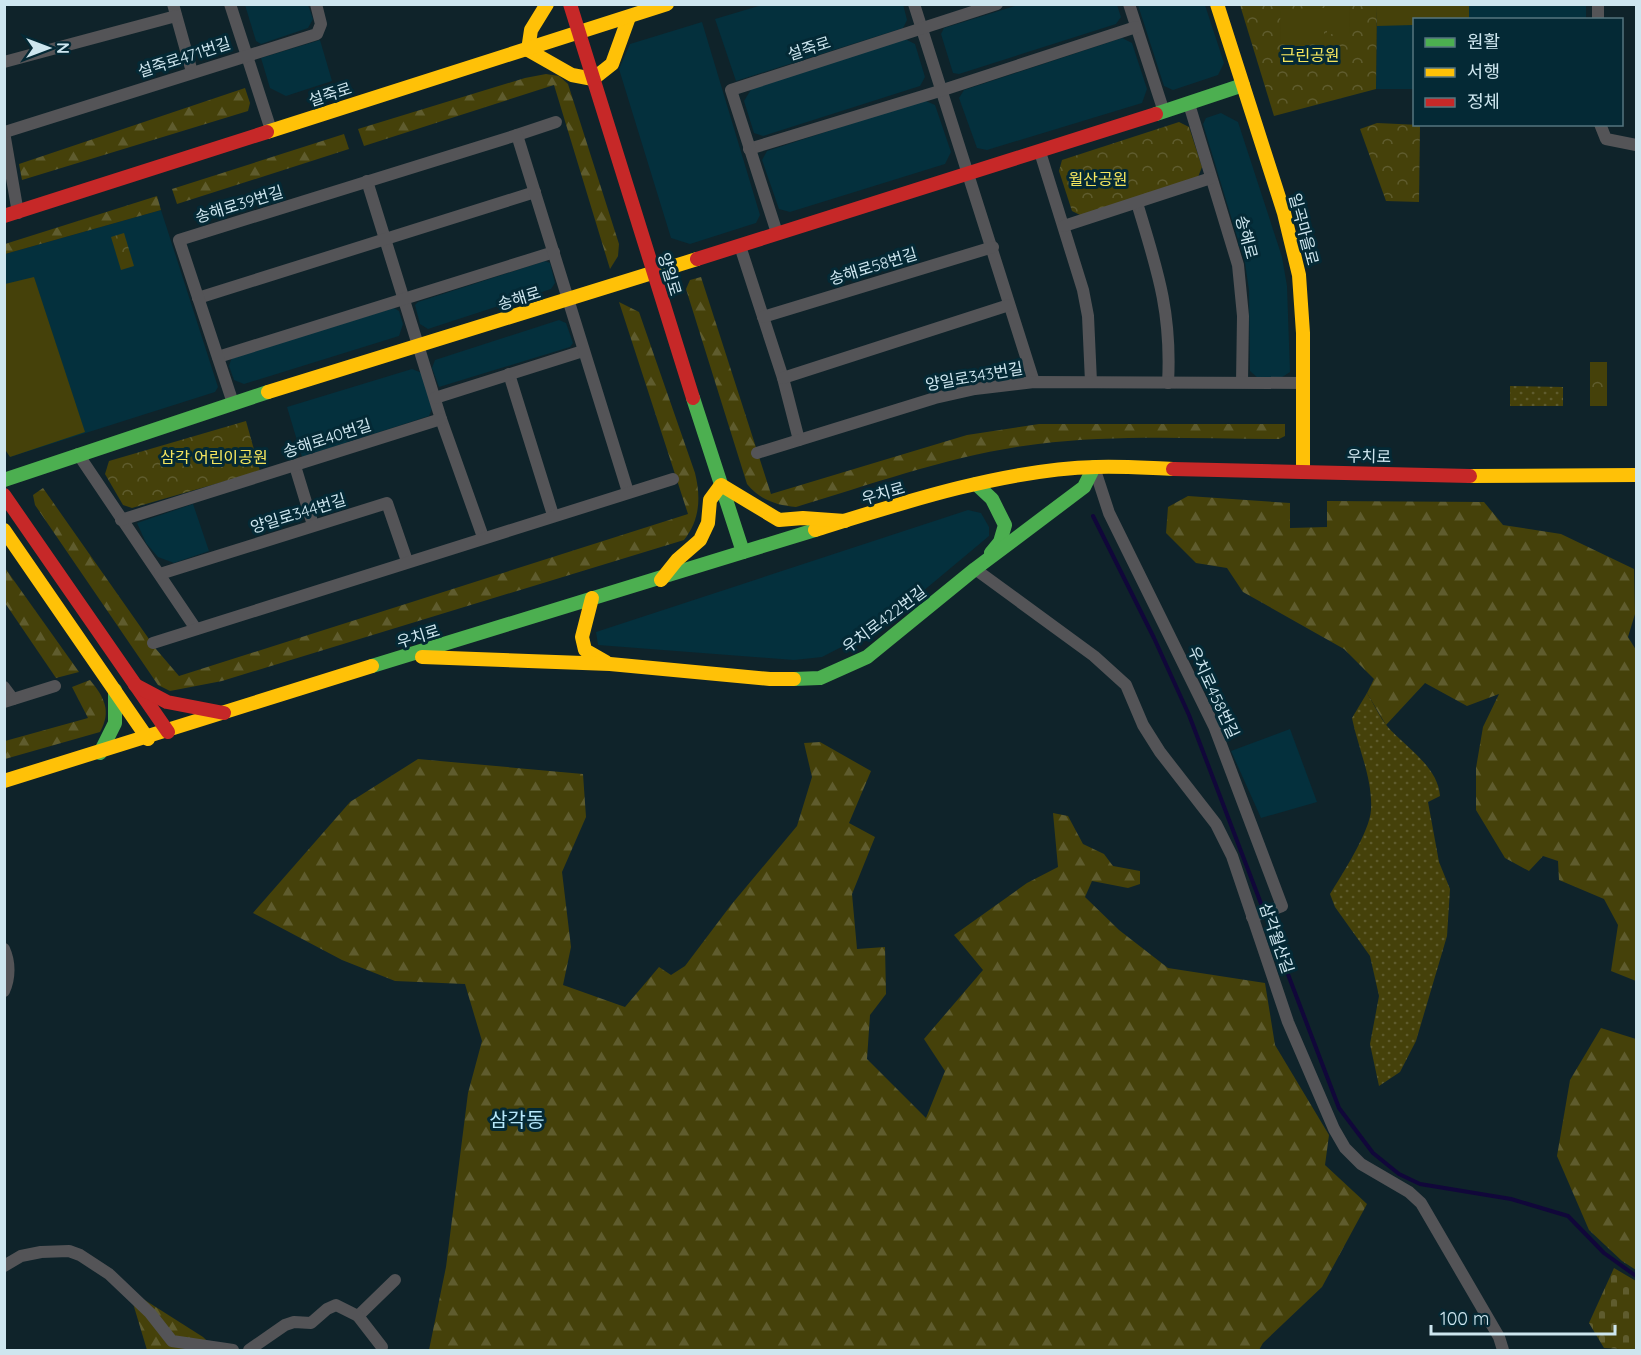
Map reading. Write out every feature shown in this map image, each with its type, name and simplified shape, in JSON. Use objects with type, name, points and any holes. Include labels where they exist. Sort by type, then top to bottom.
[{"type":"main road","points":[[547,4],[531,30],[528,50],[572,75],[593,79],[612,64],[629,17],[617,4]]},
{"type":"main road","name":"양일로","points":[[570,4],[652,273],[743,552]]},
{"type":"main road","name":"설죽로","points":[[11,215],[667,4]]},
{"type":"main road","name":"일곡마을로","points":[[1217,4],[1284,213],[1299,276],[1304,383],[1303,471]]},
{"type":"main road","name":"송해로","points":[[4,480],[233,404],[1040,152],[1243,86]]},
{"type":"main road","name":"우치로","points":[[4,781],[148,739],[224,713],[592,598],[661,580],[845,521],[976,484],[1041,471],[1095,467],[1525,477],[1636,475]]},
{"type":"main road","name":"우치로422번길","points":[[409,656],[610,664],[770,679],[820,678],[867,657],[980,566],[1084,487],[1095,467]]},
{"type":"main road","points":[[976,484],[992,499],[1005,525],[1000,542],[980,566]]},
{"type":"main road","points":[[661,580],[676,560],[700,540],[708,523],[710,500],[721,485],[779,520],[803,518],[845,521]]},
{"type":"main road","points":[[4,495],[168,732]]},
{"type":"main road","points":[[4,530],[148,739]]},
{"type":"main road","points":[[592,598],[582,637],[585,650],[610,664]]},
{"type":"main road","points":[[135,685],[149,695],[186,709],[224,713]]},
{"type":"main road","points":[[100,753],[113,735],[118,714],[115,690]]},
{"type":"street","name":"설죽로471번길","points":[[230,4],[271,130]]},
{"type":"street","name":"설죽로471번길","points":[[5,132],[317,34],[321,24],[316,4]]},
{"type":"street","points":[[914,4],[970,174],[1034,382]]},
{"type":"street","name":"설죽로","points":[[777,233],[731,90],[997,4]]},
{"type":"street","points":[[1129,4],[1164,112]]},
{"type":"street","points":[[4,62],[174,10],[192,72]]},
{"type":"street","points":[[749,149],[943,90],[1136,27]]},
{"type":"street","name":"송해로","points":[[1189,104],[1238,265],[1243,316],[1242,382]]},
{"type":"street","name":"송해로39번길","points":[[233,404],[179,240],[556,122]]},
{"type":"street","points":[[1600,126],[1606,139],[1636,145]]},
{"type":"street","points":[[5,132],[11,215]]},
{"type":"street","points":[[517,135],[628,492]]},
{"type":"street","points":[[1040,152],[1064,226],[1088,316],[1091,382]]},
{"type":"street","points":[[1064,226],[1211,178]]},
{"type":"street","points":[[367,181],[420,345],[441,419],[483,537]]},
{"type":"street","points":[[198,298],[535,192]]},
{"type":"street","points":[[1137,203],[1164,300],[1169,329],[1168,382]]},
{"type":"street","points":[[740,246],[783,378],[799,440]]},
{"type":"street","name":"송해로58번길","points":[[764,317],[993,247]]},
{"type":"street","points":[[218,357],[554,252]]},
{"type":"street","points":[[783,378],[1009,305]]},
{"type":"street","points":[[435,398],[583,351]]},
{"type":"street","points":[[509,374],[554,515]]},
{"type":"street","name":"양일로343번길","points":[[757,453],[935,398],[975,389],[1034,382],[1304,383]]},
{"type":"street","name":"송해로40번길","points":[[121,520],[441,419]]},
{"type":"street","points":[[78,454],[196,629]]},
{"type":"street","points":[[295,466],[314,525]]},
{"type":"street","name":"우치로458번길","points":[[1095,467],[1109,513],[1214,726],[1282,906],[1252,916]]},
{"type":"street","points":[[153,643],[483,537],[673,479]]},
{"type":"street","name":"양일로344번길","points":[[160,574],[387,503],[407,561]]},
{"type":"street","name":"삼각월산길","points":[[980,566],[1095,656],[1126,685],[1143,725],[1160,752],[1216,824],[1232,856],[1303,1059],[1345,1148],[1361,1164],[1409,1192],[1421,1203],[1499,1337],[1503,1350]]},
{"type":"street","points":[[4,687],[9,700],[55,686]]},
{"type":"street","points":[[4,949],[8,958],[9,982],[4,991]]},
{"type":"street","points":[[4,1266],[21,1256],[69,1251],[109,1274],[150,1313],[172,1341],[232,1350]]},
{"type":"street","points":[[358,1316],[395,1280]]},
{"type":"street","points":[[249,1350],[285,1325],[294,1322],[311,1323],[327,1309],[336,1305],[358,1316],[382,1347]]},
{"type":"shaded area","points":[[903,4],[907,20],[903,28],[736,81],[715,19],[762,5]]},
{"type":"shaded area","points":[[245,5],[308,5],[313,19],[308,28],[261,44],[256,41]]},
{"type":"shaded area","points":[[1018,5],[1117,5],[1121,17],[1116,24],[959,74],[953,73],[941,34],[944,28]]},
{"type":"shaded area","points":[[1138,5],[1205,5],[1224,63],[1218,75],[1173,90],[1164,86]]},
{"type":"shaded area","points":[[1377,5],[1586,5],[1586,18],[1413,18],[1413,89],[1376,89]]},
{"type":"shaded area","points":[[702,22],[760,215],[756,223],[690,244],[671,238],[619,69],[630,44]]},
{"type":"shaded area","points":[[1122,38],[1132,43],[1147,89],[1142,103],[987,150],[977,148],[959,98],[964,90]]},
{"type":"shaded area","points":[[905,39],[915,44],[925,77],[920,86],[763,136],[754,133],[744,101],[752,88]]},
{"type":"shaded area","points":[[320,40],[332,81],[286,96],[270,88],[261,58]]},
{"type":"shaded area","points":[[924,100],[935,105],[951,152],[945,164],[790,212],[779,209],[762,160],[767,151]]},
{"type":"shaded area","points":[[1221,113],[1238,122],[1282,257],[1287,286],[1290,372],[1279,379],[1259,379],[1250,371],[1249,290],[1245,263],[1203,124],[1206,118]]},
{"type":"shaded area","points":[[161,210],[218,387],[215,392],[10,457],[5,448],[5,254]]},
{"type":"shaded area","points":[[545,261],[550,263],[555,283],[551,289],[428,329],[420,324],[415,305],[418,302]]},
{"type":"shaded area","points":[[394,308],[399,311],[403,324],[399,336],[244,384],[234,380],[229,366],[232,357]]},
{"type":"shaded area","points":[[559,320],[566,323],[573,343],[570,347],[439,387],[432,368],[435,360]]},
{"type":"shaded area","points":[[412,369],[422,373],[432,409],[429,416],[302,457],[287,407]]},
{"type":"shaded area","points":[[193,504],[209,551],[174,563],[158,557],[146,543],[137,523]]},
{"type":"shaded area","points":[[968,510],[981,513],[989,527],[989,536],[916,597],[857,639],[822,657],[794,660],[598,645],[596,632]]},
{"type":"shaded area","points":[[1290,729],[1317,802],[1261,818],[1231,751]]},
{"type":"green space","name":"근린공원","points":[[1240,5],[1377,5],[1376,89],[1274,116]]},
{"type":"green space","points":[[1377,5],[1469,5],[1469,18],[1413,18],[1413,25],[1377,26]]},
{"type":"green space","points":[[1327,6],[1349,6],[1350,34],[1327,34]]},
{"type":"green space","points":[[1324,8],[1324,44],[1281,44],[1280,9]]},
{"type":"green space","points":[[546,74],[559,76],[568,84],[619,244],[618,256],[610,269],[554,85],[364,146],[358,129],[525,78]]},
{"type":"green space","points":[[245,88],[250,103],[248,111],[22,180],[19,164]]},
{"type":"green space","name":"월산공원","points":[[1179,122],[1189,127],[1202,167],[1198,177],[1082,216],[1072,211],[1059,171],[1062,160]]},
{"type":"green space","points":[[1377,123],[1420,126],[1419,202],[1386,201],[1360,129]]},
{"type":"green space","points":[[344,134],[349,149],[177,204],[172,189]]},
{"type":"green space","points":[[157,196],[161,210],[5,254],[5,244]]},
{"type":"green space","points":[[124,233],[134,266],[121,270],[111,237]]},
{"type":"green space","points":[[34,277],[85,432],[10,457],[4,448],[5,284]]},
{"type":"green space","points":[[701,277],[771,494],[967,435],[1039,424],[1285,424],[1285,436],[1279,439],[1098,439],[1038,444],[946,462],[796,507],[782,505],[763,498],[747,484],[686,289],[690,280]]},
{"type":"green space","points":[[619,302],[639,312],[695,473],[698,508],[693,524],[684,540],[222,681],[170,691],[158,685],[35,505],[33,495],[43,488],[156,649],[179,676],[688,514]]},
{"type":"green space","points":[[1590,362],[1607,362],[1607,406],[1590,406]]},
{"type":"green space","points":[[1510,386],[1563,387],[1563,406],[1510,406]]},
{"type":"green space","name":"삼각 어린이공원","points":[[246,421],[260,471],[132,508],[123,505],[105,474],[109,461]]},
{"type":"green space","points":[[1188,496],[1290,503],[1290,528],[1327,527],[1327,501],[1484,502],[1503,525],[1561,534],[1634,569],[1635,614],[1628,637],[1636,650],[1636,981],[1611,971],[1618,925],[1604,899],[1559,880],[1558,861],[1543,856],[1529,871],[1505,858],[1476,810],[1476,768],[1483,727],[1499,694],[1467,706],[1425,683],[1386,725],[1367,693],[1374,679],[1344,649],[1243,592],[1227,568],[1196,563],[1166,533],[1168,507]]},
{"type":"green space","points":[[5,568],[79,672],[56,678],[5,603]]},
{"type":"green space","points":[[90,680],[105,704],[104,724],[100,732],[5,759],[5,741],[88,718],[72,687]]},
{"type":"green space","points":[[1367,693],[1387,726],[1427,766],[1438,785],[1440,796],[1428,802],[1439,862],[1450,889],[1447,936],[1416,1041],[1400,1072],[1379,1086],[1370,1044],[1379,996],[1370,956],[1335,907],[1330,894],[1355,853],[1366,829],[1371,810],[1370,787],[1352,718]]},
{"type":"green space","points":[[820,742],[871,771],[849,823],[875,837],[852,894],[857,949],[885,947],[886,994],[870,1015],[867,1059],[926,1118],[945,1071],[924,1039],[983,970],[954,935],[1027,883],[1058,867],[1053,813],[1068,816],[1083,844],[1104,854],[1113,866],[1140,871],[1140,884],[1128,888],[1092,881],[1085,897],[1119,930],[1168,968],[1265,983],[1275,1045],[1329,1135],[1325,1165],[1367,1204],[1322,1287],[1263,1343],[1259,1350],[429,1350],[446,1267],[468,1093],[482,1041],[465,984],[395,981],[342,960],[253,913],[350,802],[418,759],[583,774],[586,817],[562,872],[571,947],[563,985],[625,1007],[659,967],[671,975],[685,966],[731,905],[797,826],[812,777],[804,743]]},
{"type":"green space","points":[[1601,1028],[1636,1039],[1636,1270],[1622,1261],[1589,1230],[1557,1156],[1570,1080]]},
{"type":"green space","points":[[1614,1268],[1636,1281],[1636,1350],[1604,1348],[1589,1323]]},
{"type":"green space","points":[[129,1290],[203,1337],[217,1350],[147,1350]]},
{"type":"waterway","points":[[1093,516],[1154,638],[1189,715],[1339,1108],[1373,1153],[1399,1174],[1420,1184],[1511,1199],[1568,1216],[1604,1253],[1636,1276]]},
{"type":"traffic: fast","points":[[1156,114],[1243,85]]},
{"type":"traffic: fast","points":[[4,480],[268,392]]},
{"type":"traffic: fast","points":[[693,398],[743,552]]},
{"type":"traffic: fast","points":[[794,679],[820,678],[867,657],[975,569],[1084,487],[1094,467]]},
{"type":"traffic: fast","points":[[976,484],[992,499],[1005,525],[1000,542],[991,553]]},
{"type":"traffic: fast","points":[[372,666],[815,530]]},
{"type":"traffic: fast","points":[[100,753],[115,723],[115,690]]},
{"type":"traffic: slow","points":[[528,50],[531,30],[547,4]]},
{"type":"traffic: slow","points":[[267,132],[667,4]]},
{"type":"traffic: slow","points":[[1217,4],[1284,213],[1299,275],[1303,333],[1303,471]]},
{"type":"traffic: slow","points":[[593,79],[612,64],[629,17]]},
{"type":"traffic: slow","points":[[528,50],[572,75],[593,79]]},
{"type":"traffic: slow","points":[[268,392],[697,259]]},
{"type":"traffic: slow","points":[[815,530],[954,489],[1026,474],[1096,467],[1173,469]]},
{"type":"traffic: slow","points":[[1470,476],[1636,475]]},
{"type":"traffic: slow","points":[[661,580],[677,560],[700,540],[708,523],[710,500],[721,485],[779,520],[803,518],[845,521]]},
{"type":"traffic: slow","points":[[4,530],[148,739]]},
{"type":"traffic: slow","points":[[592,598],[582,637],[585,650],[606,662]]},
{"type":"traffic: slow","points":[[422,657],[610,664],[770,679],[794,679]]},
{"type":"traffic: slow","points":[[4,781],[372,666]]},
{"type":"traffic: jam","points":[[570,4],[693,398]]},
{"type":"traffic: jam","points":[[697,259],[1156,114]]},
{"type":"traffic: jam","points":[[4,216],[267,132]]},
{"type":"traffic: jam","points":[[1173,469],[1470,476]]},
{"type":"traffic: jam","points":[[4,495],[168,732]]},
{"type":"traffic: jam","points":[[135,685],[167,702],[224,713]]},
{"type":"district","name":"삼각동","points":[[517,1120]]}]
